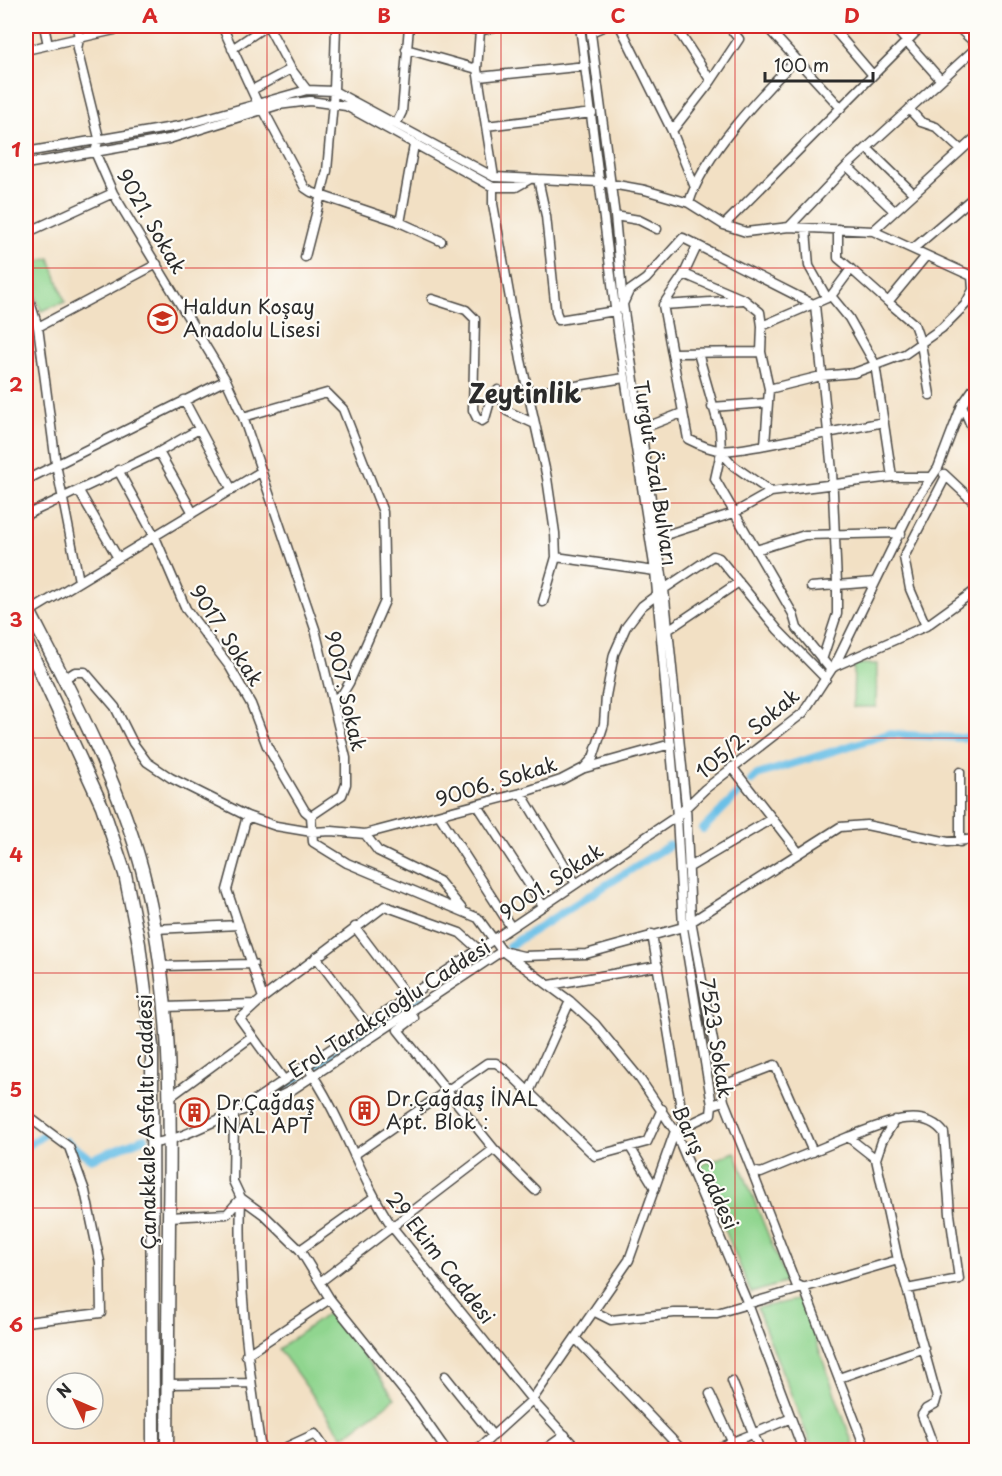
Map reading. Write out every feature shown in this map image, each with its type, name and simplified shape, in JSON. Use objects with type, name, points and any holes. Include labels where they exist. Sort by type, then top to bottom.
[{"type":"highway","name":"Çanakkale Asfaltı Caddesi","points":[[27,608],[64,679],[117,797],[141,868],[155,929],[166,1007],[170,1097],[167,1450]]},
{"type":"highway","name":"Çanakkale Asfaltı Caddesi","points":[[26,641],[102,806],[125,874],[139,944],[152,1046],[153,1450]]},
{"type":"street","points":[[44,26],[48,45]]},
{"type":"street","points":[[77,26],[78,49],[99,138]]},
{"type":"street","points":[[26,50],[132,26]]},
{"type":"street","points":[[222,26],[252,90],[305,188],[321,196],[400,223],[441,241]]},
{"type":"street","points":[[232,49],[267,26],[291,69],[307,90]]},
{"type":"street","points":[[305,257],[327,171],[334,91],[336,26]]},
{"type":"street","points":[[396,124],[402,112],[409,26]]},
{"type":"street","points":[[461,26],[480,31],[498,26]]},
{"type":"street","name":"Turgut Özal Bulvarı","points":[[580,26],[624,378],[637,430],[656,538],[677,816],[682,927]]},
{"type":"street","points":[[590,29],[605,26]]},
{"type":"street","points":[[620,26],[672,131],[694,184]]},
{"type":"street","points":[[675,26],[711,81]]},
{"type":"street","points":[[672,131],[711,81],[739,39],[728,26]]},
{"type":"street","points":[[766,26],[841,108]]},
{"type":"street","points":[[831,26],[873,74]]},
{"type":"street","points":[[893,26],[940,80]]},
{"type":"street","points":[[724,225],[922,26]]},
{"type":"street","name":"Turgut Özal Bulvarı","points":[[590,29],[615,216],[637,430],[655,571],[668,630],[686,806],[691,921],[721,1086],[724,1101],[796,1284],[804,1288],[866,1450]]},
{"type":"street","points":[[480,31],[478,73],[494,177]]},
{"type":"street","points":[[789,227],[847,166],[976,46],[962,31]]},
{"type":"street","points":[[406,49],[478,73],[586,66]]},
{"type":"street","points":[[689,203],[694,184],[752,103],[796,59]]},
{"type":"street","points":[[252,90],[291,69]]},
{"type":"street","points":[[26,164],[169,139],[307,90],[334,91],[494,177],[600,182],[645,190],[689,203],[724,225],[746,232],[789,227],[806,230],[873,231],[914,248],[926,256],[975,275],[973,290],[965,305],[921,344],[905,354],[854,374],[821,376],[769,389]]},
{"type":"street","points":[[26,152],[99,138],[126,137],[261,106],[310,101],[333,103],[358,111],[414,145],[493,187],[516,187],[534,179]]},
{"type":"street","points":[[909,109],[921,122],[936,127],[961,150]]},
{"type":"street","points":[[486,126],[592,113]]},
{"type":"street","points":[[873,231],[912,192],[976,137]]},
{"type":"street","name":"9021. Sokak","points":[[99,138],[96,152],[113,193],[226,380]]},
{"type":"street","points":[[400,223],[414,145]]},
{"type":"street","points":[[867,148],[912,192]]},
{"type":"street","points":[[847,166],[893,210]]},
{"type":"street","points":[[534,179],[546,216],[557,318],[615,311],[623,304],[629,291],[646,279],[683,238],[815,305]]},
{"type":"street","points":[[493,187],[493,204],[528,394],[548,478],[556,557],[543,602]]},
{"type":"street","points":[[26,233],[113,193]]},
{"type":"street","points":[[914,248],[976,195]]},
{"type":"street","points":[[615,216],[639,220],[657,229]]},
{"type":"street","points":[[838,229],[838,258],[914,324],[921,344],[930,395]]},
{"type":"street","points":[[806,230],[809,266],[829,297],[849,318],[875,364],[892,477]]},
{"type":"street","points":[[697,246],[684,274],[663,305],[688,439],[722,452],[734,466],[771,492]]},
{"type":"street","points":[[888,302],[926,256]]},
{"type":"street","points":[[38,327],[157,264]]},
{"type":"street","points":[[762,326],[829,297],[851,269]]},
{"type":"street","points":[[684,274],[745,300],[760,312],[761,352],[769,389],[766,403],[765,445]]},
{"type":"street","points":[[26,290],[38,327],[56,464],[79,581]]},
{"type":"street","points":[[432,299],[466,310],[475,319],[473,410],[477,418],[482,421],[484,419],[493,394],[498,390],[507,411],[535,424]]},
{"type":"street","points":[[663,305],[745,300]]},
{"type":"street","points":[[815,305],[829,433],[837,583],[837,614],[822,660]]},
{"type":"street","points":[[672,353],[761,352]]},
{"type":"street","points":[[698,353],[720,430],[722,452],[715,479],[793,614],[792,620],[778,630]]},
{"type":"street","points":[[528,394],[624,378]]},
{"type":"street","points":[[26,480],[226,380]]},
{"type":"street","name":"9007. Sokak","points":[[226,380],[243,417],[315,629],[346,758],[346,784],[342,795],[311,816]]},
{"type":"street","points":[[975,500],[938,468],[962,405],[976,385]]},
{"type":"street","points":[[243,417],[327,393],[331,394],[343,409],[383,512],[385,601],[349,683],[332,701]]},
{"type":"street","points":[[184,400],[232,490]]},
{"type":"street","points":[[712,407],[766,403]]},
{"type":"street","points":[[962,405],[976,437]]},
{"type":"street","points":[[637,430],[682,413]]},
{"type":"street","points":[[722,452],[884,422]]},
{"type":"street","points":[[26,515],[159,452],[199,429]]},
{"type":"street","points":[[159,452],[193,513]]},
{"type":"street","name":"105/2. Sokak","points":[[677,816],[732,767],[803,713],[832,669],[930,477],[938,468]]},
{"type":"street","name":"9017. Sokak","points":[[118,470],[154,537],[186,609],[230,667],[251,704],[267,746],[305,811],[311,816]]},
{"type":"street","points":[[27,608],[79,581],[262,471]]},
{"type":"street","points":[[926,626],[910,590],[904,557],[946,476]]},
{"type":"street","points":[[656,538],[734,513],[771,492],[892,477],[930,477]]},
{"type":"street","points":[[79,491],[118,558]]},
{"type":"street","points":[[756,550],[805,535],[901,533]]},
{"type":"street","name":"9006. Sokak","points":[[64,679],[75,672],[85,672],[115,707],[133,743],[147,762],[200,794],[247,816],[276,825],[312,832],[365,834],[478,806],[561,780],[584,768],[593,758],[604,724],[606,696],[614,654],[626,627],[642,606],[713,556],[719,558],[738,582]]},
{"type":"street","points":[[556,557],[655,571]]},
{"type":"street","points":[[668,630],[738,582],[778,630],[826,679]]},
{"type":"street","points":[[811,586],[875,582]]},
{"type":"street","points":[[792,620],[822,660],[832,669],[926,626],[976,590]]},
{"type":"street","points":[[584,768],[671,744]]},
{"type":"street","points":[[732,767],[799,853]]},
{"type":"street","points":[[960,772],[960,842]]},
{"type":"street","points":[[521,793],[576,884]]},
{"type":"street","points":[[478,806],[543,906]]},
{"type":"street","points":[[439,815],[511,927]]},
{"type":"street","points":[[247,816],[227,890],[263,998]]},
{"type":"street","points":[[311,816],[314,842],[320,849],[347,863],[478,918],[502,951]]},
{"type":"street","name":"9001. Sokak","points":[[234,1114],[677,816]]},
{"type":"street","points":[[688,868],[771,819]]},
{"type":"street","name":"Erol Tarakçıoğlu Caddesi","points":[[154,1143],[170,1141],[234,1114],[262,1106],[314,1077],[409,1011],[502,951],[524,956],[586,954],[682,927],[840,827],[866,825],[904,835],[960,842],[976,839]]},
{"type":"street","points":[[365,834],[378,850],[439,881],[463,910]]},
{"type":"street","points":[[284,1080],[250,1038],[240,1019],[255,1004],[385,906],[460,933],[478,950]]},
{"type":"street","points":[[155,929],[239,925]]},
{"type":"street","points":[[355,927],[408,997]]},
{"type":"street","name":"7523. Sokak","points":[[675,1131],[711,1114],[712,1104],[682,927]]},
{"type":"street","points":[[652,934],[684,1126]]},
{"type":"street","name":"Barış Caddesi","points":[[502,951],[570,1001],[618,1052],[662,1109],[675,1131],[748,1304],[789,1419],[803,1450]]},
{"type":"street","points":[[316,957],[367,1024]]},
{"type":"street","points":[[161,966],[253,964]]},
{"type":"street","points":[[550,985],[658,966]]},
{"type":"street","points":[[530,1092],[570,1001]]},
{"type":"street","points":[[166,1007],[255,1004]]},
{"type":"street","points":[[409,1011],[414,1018],[398,1030],[494,1149],[535,1190]]},
{"type":"street","points":[[170,1097],[250,1038]]},
{"type":"street","points":[[354,1155],[487,1064],[496,1063],[530,1092],[595,1156],[647,1142],[662,1109]]},
{"type":"street","name":"29 Ekim Caddesi","points":[[306,1065],[324,1089],[373,1198],[393,1228],[532,1400],[578,1450]]},
{"type":"street","points":[[721,1086],[775,1065],[813,1152]]},
{"type":"street","points":[[712,1104],[724,1101]]},
{"type":"street","points":[[234,1114],[233,1181],[241,1198],[239,1248],[246,1355],[261,1450]]},
{"type":"street","points":[[26,1115],[69,1147],[85,1191],[100,1262],[101,1313],[26,1322]]},
{"type":"street","points":[[752,1171],[762,1173],[895,1119],[938,1125],[944,1133],[950,1214],[959,1279],[907,1289]]},
{"type":"street","points":[[895,1119],[882,1141],[876,1159],[898,1260],[937,1396],[935,1404],[922,1415],[935,1450]]},
{"type":"street","points":[[477,1450],[532,1400],[595,1312],[628,1260],[675,1131]]},
{"type":"street","points":[[848,1137],[876,1159]]},
{"type":"street","points":[[630,1147],[654,1188]]},
{"type":"street","points":[[320,1282],[494,1149]]},
{"type":"street","points":[[169,1217],[227,1214],[241,1198]]},
{"type":"street","points":[[241,1198],[263,1214],[300,1250],[330,1299],[411,1400],[446,1450]]},
{"type":"street","points":[[300,1250],[373,1198]]},
{"type":"street","points":[[595,1312],[611,1320],[667,1314],[710,1314],[898,1260]]},
{"type":"street","points":[[246,1355],[330,1299]]},
{"type":"street","points":[[576,1339],[681,1450]]},
{"type":"street","points":[[839,1378],[924,1348]]},
{"type":"street","points":[[445,1376],[493,1436]]},
{"type":"street","points":[[732,1381],[759,1450]]},
{"type":"street","points":[[167,1384],[250,1383]]},
{"type":"street","points":[[710,1394],[734,1447]]},
{"type":"street","points":[[713,1450],[734,1447],[753,1434],[789,1419]]},
{"type":"street","points":[[280,1450],[315,1434],[326,1450]]},
{"type":"street","points":[[544,1450],[565,1435]]},
{"type":"green space","points":[[50,258],[65,302],[41,311],[26,266]]},
{"type":"green space","points":[[854,664],[877,664],[876,707],[853,707]]},
{"type":"green space","points":[[735,1152],[787,1282],[751,1293],[699,1166]]},
{"type":"green space","points":[[801,1299],[855,1450],[813,1450],[757,1308]]},
{"type":"green space","points":[[331,1311],[395,1398],[343,1437],[279,1349]]},
{"type":"waterway","points":[[751,781],[757,775],[888,734],[963,738],[976,734]]},
{"type":"waterway","points":[[703,829],[741,791]]},
{"type":"waterway","points":[[509,946],[670,845]]},
{"type":"waterway","points":[[314,1067],[426,997]]},
{"type":"waterway","points":[[259,1103],[303,1074]]},
{"type":"waterway","points":[[26,1147],[42,1136]]},
{"type":"waterway","points":[[66,1141],[91,1159],[145,1138]]},
{"type":"place","name":"Haldun Koşay Anadolu Lisesi","points":[[162,318]]},
{"type":"place","name":"Dr.Çağdaş İNAL Apt. Blok :","points":[[365,1110]]},
{"type":"place","name":"Dr.Çağdaş İNAL APT","points":[[195,1113]]},
{"type":"district","name":"Zeytinlik","points":[[525,392]]}]
